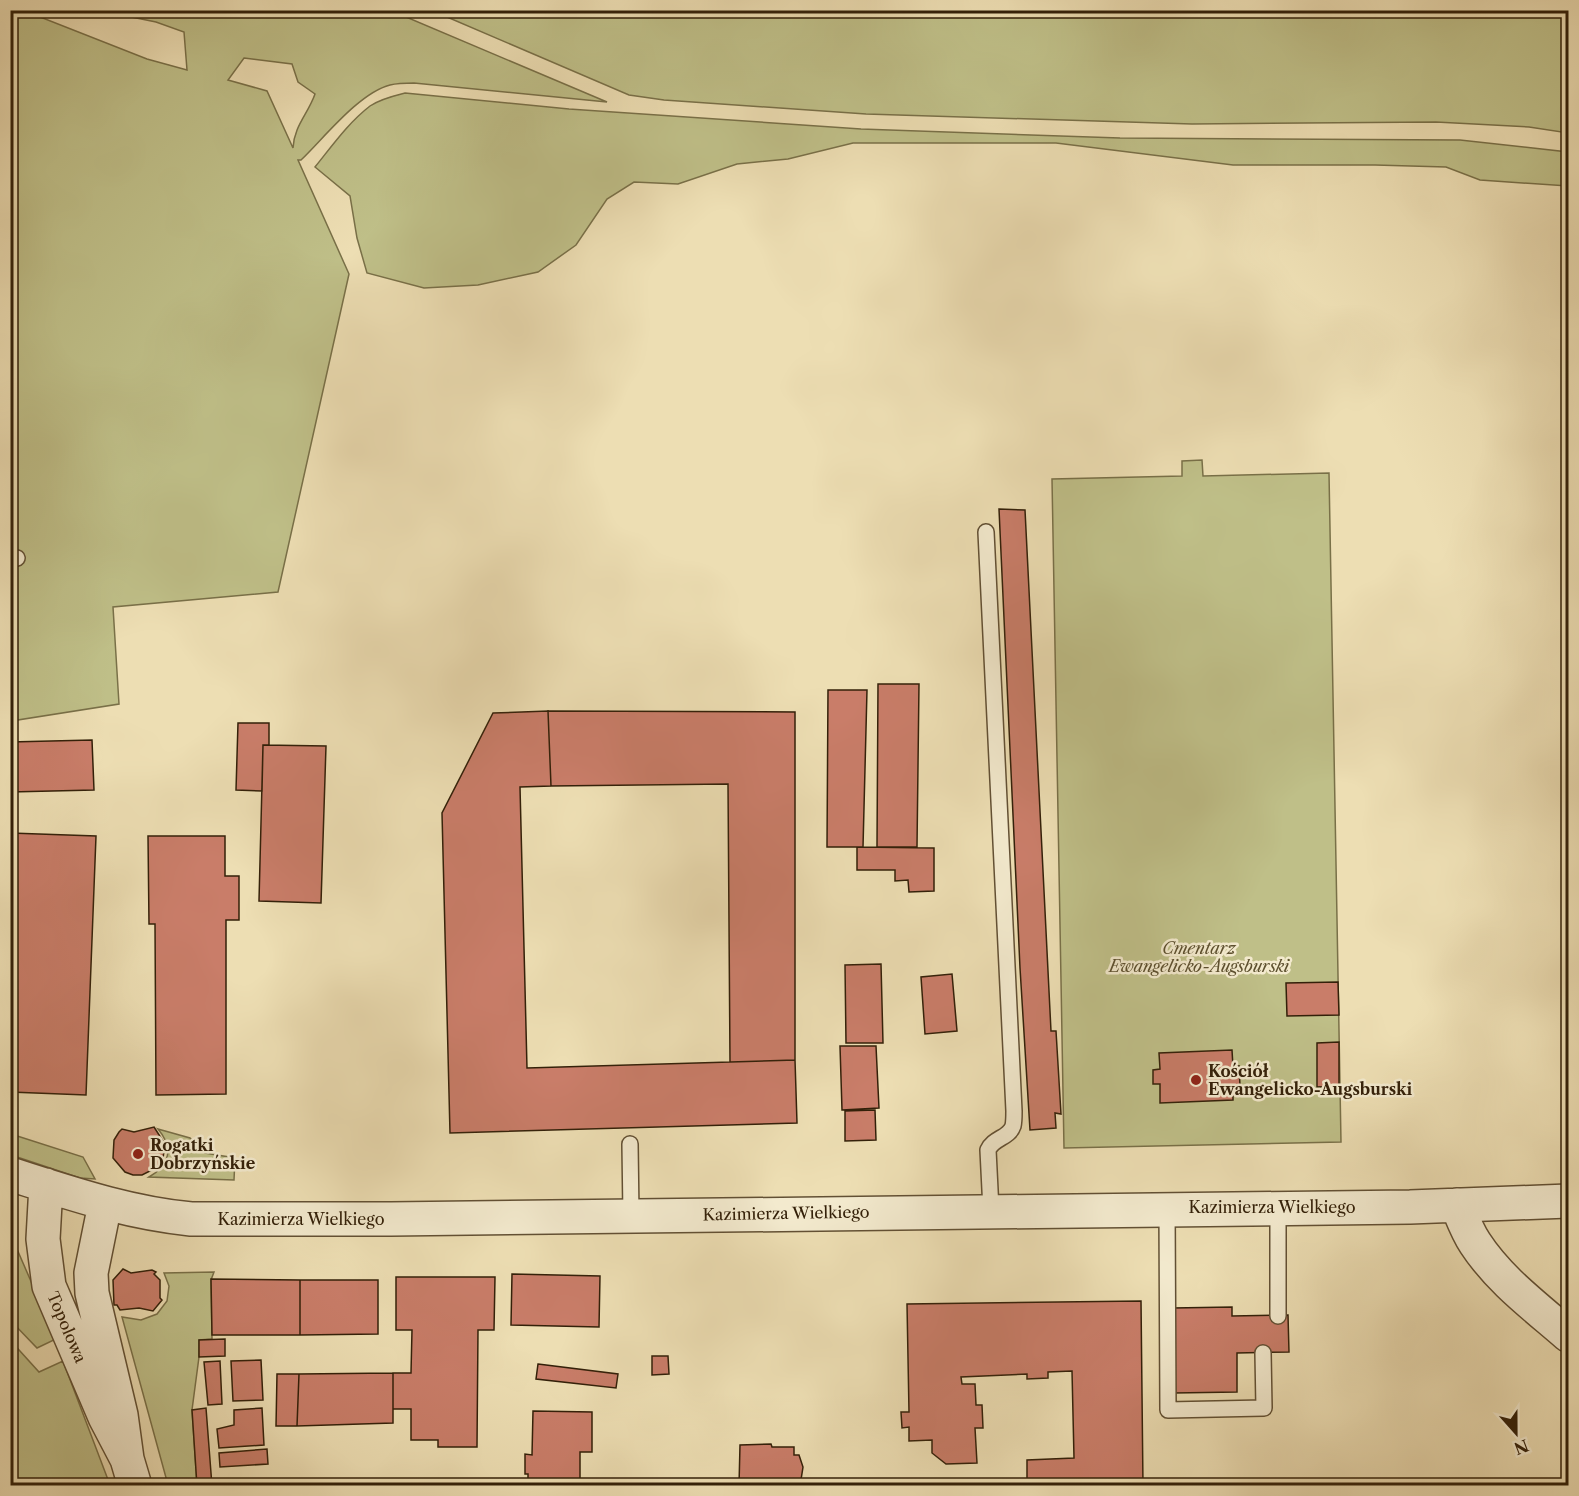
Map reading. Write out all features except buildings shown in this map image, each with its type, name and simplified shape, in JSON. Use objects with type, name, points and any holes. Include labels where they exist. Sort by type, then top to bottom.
[{"type":"street","name":"Kazimierza Wielkiego","points":[[10,1174],[105,1204],[160,1216],[191,1219],[1410,1207],[1569,1201]]},
{"type":"street","name":"Topolowa","points":[[46,1185],[43,1239],[49,1286],[131,1472]]},
{"type":"street","name":"Topolowa","points":[[105,1204],[91,1273],[92,1293],[121,1415],[131,1472]]},
{"type":"street","points":[[1456,1204],[1473,1241],[1489,1262],[1510,1284],[1569,1335]]},
{"type":"lane","points":[[986,532],[1014,1111],[1012,1127],[1008,1133],[991,1143],[988,1150],[991,1210]]},
{"type":"lane","points":[[630,1144],[631,1215]]},
{"type":"lane","points":[[1278,1207],[1278,1316]]},
{"type":"lane","points":[[1167,1208],[1168,1410],[1264,1408],[1263,1353]]},
{"type":"green space","points":[[11,11],[25,11],[147,59],[187,70],[184,32],[156,22],[102,11],[392,11],[607,102],[414,83],[393,84],[378,90],[354,106],[301,160],[298,160],[349,274],[278,592],[113,607],[119,704],[11,721]],"holes":[[[244,58],[292,64],[298,82],[315,94],[296,133],[293,148],[267,91],[228,80]]]},
{"type":"green space","points":[[433,11],[1568,11],[1568,133],[1529,127],[1436,122],[1192,124],[866,114],[664,100],[629,95]]},
{"type":"green space","points":[[405,93],[569,109],[861,129],[1120,138],[1460,140],[1568,152],[1568,186],[1480,180],[1446,167],[1233,165],[1056,143],[853,143],[788,159],[737,164],[678,184],[634,182],[607,199],[576,245],[538,272],[478,285],[424,288],[367,273],[357,238],[350,196],[315,167],[347,127],[370,106]]},
{"type":"green space","name":"Cmentarz Ewangelicko-Augsburski","points":[[1202,460],[1203,476],[1329,473],[1341,1142],[1064,1148],[1052,479],[1182,476],[1182,461]]},
{"type":"green space","points":[[158,1129],[190,1138],[205,1153],[235,1158],[234,1180],[149,1177],[162,1167],[167,1156],[166,1143]]},
{"type":"green space","points":[[11,1134],[83,1157],[95,1179],[80,1178],[11,1155]]},
{"type":"green space","points":[[10,1233],[56,1339],[37,1348],[11,1321]]},
{"type":"green space","points":[[214,1272],[211,1280],[212,1339],[199,1340],[192,1410],[197,1485],[168,1485],[122,1317],[141,1320],[157,1314],[167,1301],[169,1286],[164,1273]]},
{"type":"green space","points":[[10,1340],[39,1372],[63,1361],[110,1485],[11,1485]]},
{"type":"place","name":"Kościół Ewangelicko-Augsburski","points":[[1196,1080]]},
{"type":"place","name":"Rogatki Dobrzyńskie","points":[[138,1154]]}]
